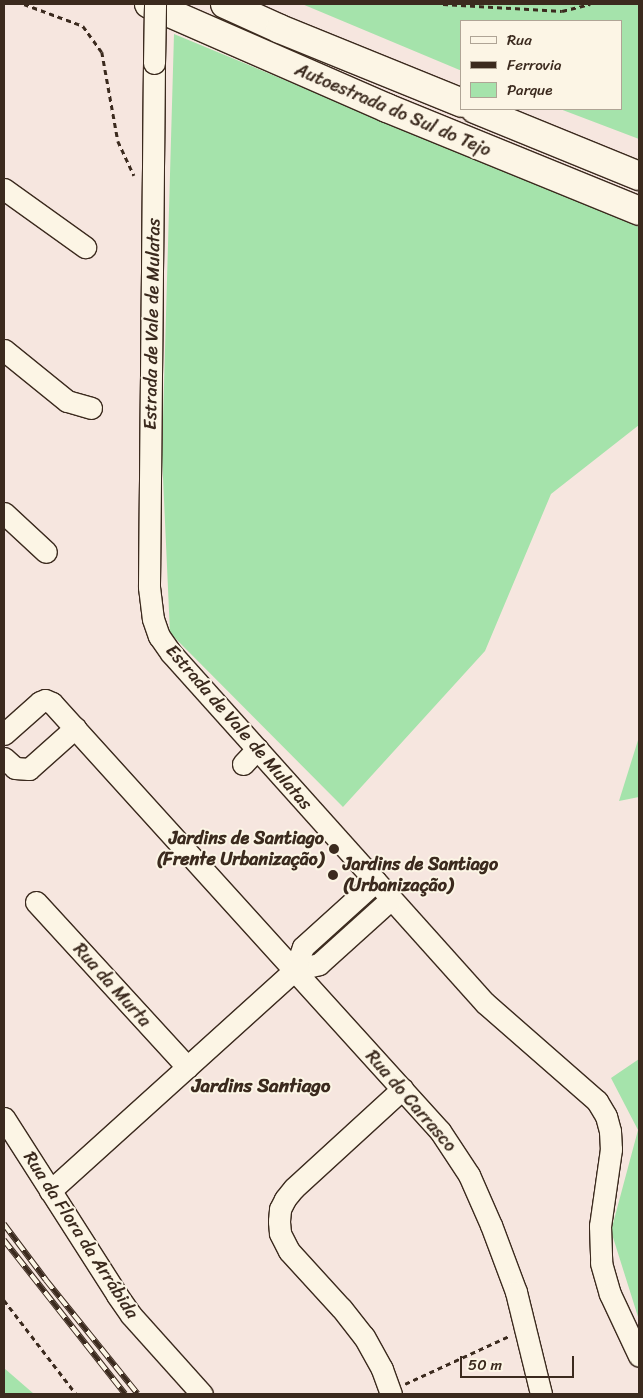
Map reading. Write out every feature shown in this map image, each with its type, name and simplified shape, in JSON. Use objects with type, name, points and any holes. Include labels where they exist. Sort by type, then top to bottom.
[{"type":"highway","name":"Autoestrada do Sul do Tejo","points":[[149,4],[378,104],[639,211]]},
{"type":"highway","name":"Autoestrada do Sul do Tejo","points":[[225,4],[280,29],[460,103]]},
{"type":"highway","name":"Autoestrada do Sul do Tejo","points":[[477,110],[639,176]]},
{"type":"street","name":"Estrada de Vale de Mulatas","points":[[155,4],[150,602],[160,636],[170,653],[250,757],[376,881],[485,1002],[597,1101],[606,1116],[611,1149],[600,1226],[601,1263],[610,1294],[639,1356]]},
{"type":"street","points":[[4,188],[85,247]]},
{"type":"street","points":[[4,350],[67,401],[91,408]]},
{"type":"street","points":[[4,513],[46,552]]},
{"type":"street","name":"Rua do Carrasco","points":[[4,734],[44,700],[52,703],[440,1131],[469,1175],[504,1258],[527,1331],[541,1394]]},
{"type":"street","points":[[4,758],[14,768],[29,769],[75,728]]},
{"type":"street","points":[[295,970],[303,947],[376,881]]},
{"type":"street","points":[[50,1191],[295,970],[318,964],[391,899]]},
{"type":"street","name":"Rua da Murta","points":[[36,902],[187,1067]]},
{"type":"street","points":[[353,902],[368,919]]},
{"type":"street","points":[[391,1393],[382,1369],[364,1337],[341,1308],[289,1251],[280,1232],[279,1221],[280,1209],[294,1188],[402,1089]]},
{"type":"street","name":"Rua da Flora da Arrábida","points":[[4,1118],[131,1315],[202,1394]]},
{"type":"path","points":[[24,4],[83,26],[102,52],[118,141],[135,177]]},
{"type":"path","points":[[443,4],[562,11],[590,4]]},
{"type":"path","points":[[4,1300],[76,1394]]},
{"type":"path","points":[[391,1393],[507,1337],[527,1331]]},
{"type":"green space","points":[[302,4],[639,4],[639,139],[563,110],[623,110],[623,20],[460,20],[460,70]]},
{"type":"green space","points":[[174,34],[639,227],[639,425],[551,494],[485,651],[343,807],[170,633],[162,455]]},
{"type":"green space","points":[[639,737],[639,797],[619,801]]},
{"type":"green space","points":[[639,1059],[639,1320],[611,1231],[638,1130],[611,1078]]},
{"type":"green space","points":[[4,1368],[34,1394],[4,1394]]},
{"type":"railway","points":[[4,1224],[46,1280],[138,1394]]},
{"type":"railway","points":[[4,1240],[125,1394]]},
{"type":"place","name":"Jardins de Santiago (Frente Urbanização)","points":[[334,849]]},
{"type":"place","name":"Jardins de Santiago (Urbanização)","points":[[333,875]]},
{"type":"district","name":"Jardins Santiago","points":[[261,1086]]}]
